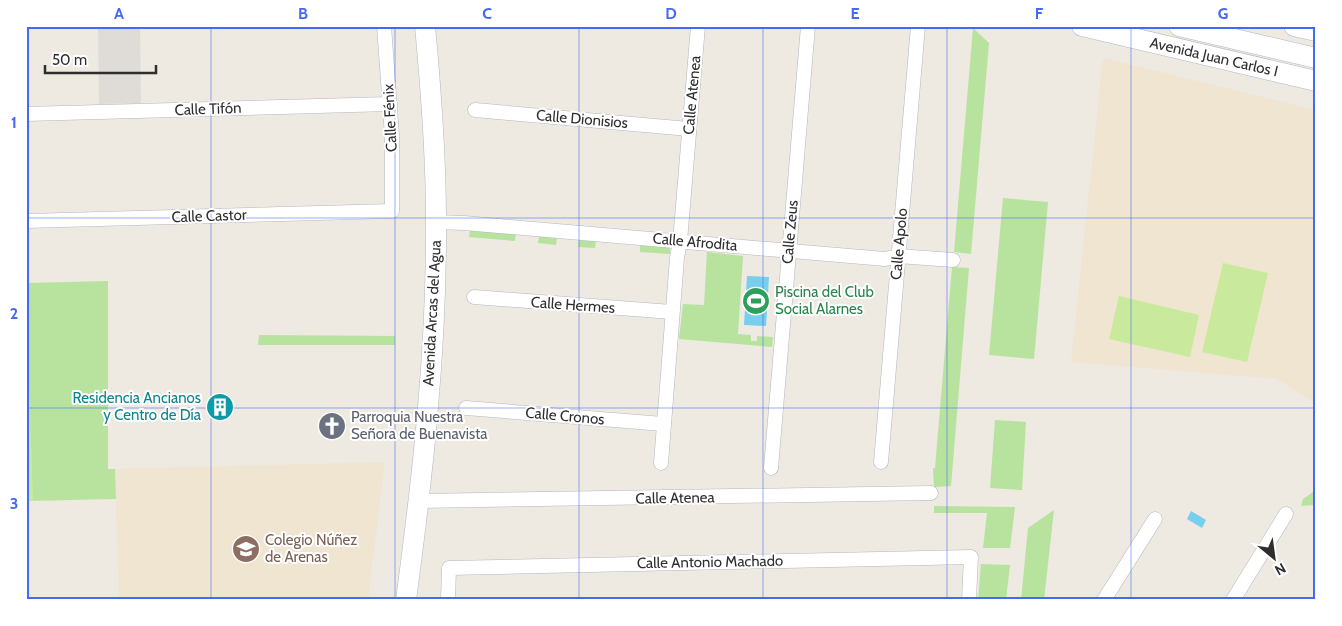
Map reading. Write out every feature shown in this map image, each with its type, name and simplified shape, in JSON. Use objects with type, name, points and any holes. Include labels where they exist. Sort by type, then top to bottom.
[{"type":"street","name":"Calle Fénix","points":[[384,26],[392,136],[392,211]]},
{"type":"street","name":"Avenida Arcas del Agua","points":[[406,600],[419,501],[433,337],[436,222],[433,123],[425,26]]},
{"type":"street","name":"Calle Atenea","points":[[661,463],[672,312],[680,241],[698,26]]},
{"type":"street","name":"Calle Zeus","points":[[771,468],[808,26]]},
{"type":"street","name":"Calle Apolo","points":[[881,462],[918,26]]},
{"type":"street","name":"Avenida Juan Carlos I","points":[[1082,26],[1316,81]]},
{"type":"street","name":"Avenida Juan Carlos I","points":[[1179,26],[1316,58]]},
{"type":"street","points":[[1295,26],[1316,31]]},
{"type":"street","name":"Calle Tifón","points":[[26,114],[390,104]]},
{"type":"street","name":"Calle Dionisios","points":[[475,110],[689,129]]},
{"type":"street","name":"Calle Castor","points":[[26,221],[392,211]]},
{"type":"street","name":"Calle Afrodita","points":[[436,222],[885,259],[898,256],[953,260]]},
{"type":"street","name":"Calle Hermes","points":[[474,297],[672,312]]},
{"type":"street","name":"Calle Cronos","points":[[466,408],[663,424]]},
{"type":"street","name":"Calle Atenea","points":[[419,501],[931,493]]},
{"type":"street","points":[[1233,600],[1286,514]]},
{"type":"street","points":[[1104,600],[1155,519]]},
{"type":"street","name":"Calle Antonio Machado","points":[[448,600],[449,568],[971,556],[969,600]]},
{"type":"shaded area","points":[[98,26],[140,26],[141,103],[99,104]]},
{"type":"shaded area","points":[[1103,58],[1316,110],[1316,404],[1277,379],[1071,362]]},
{"type":"shaded area","name":"Colegio Núñez de Arenas","points":[[385,462],[368,600],[119,600],[115,469]]},
{"type":"green space","points":[[973,28],[989,43],[971,254],[954,252]]},
{"type":"green space","points":[[1003,198],[1048,202],[1034,359],[989,355]]},
{"type":"green space","points":[[470,230],[516,233],[515,241],[469,237]]},
{"type":"green space","points":[[539,235],[557,237],[556,245],[538,243]]},
{"type":"green space","points":[[579,239],[596,240],[595,248],[578,247]]},
{"type":"green space","points":[[640,243],[670,247],[670,254],[640,252]]},
{"type":"green space","points":[[707,252],[743,256],[738,334],[751,335],[751,341],[757,341],[757,336],[773,337],[772,347],[679,339],[683,304],[704,305]]},
{"type":"green space","points":[[1223,263],[1268,273],[1247,362],[1202,352]]},
{"type":"green space","points":[[952,267],[969,268],[951,486],[934,487],[933,468],[935,468]]},
{"type":"green space","points":[[108,281],[108,469],[115,469],[116,499],[26,501],[26,283]]},
{"type":"green space","points":[[26,290],[33,501],[26,501]]},
{"type":"green space","points":[[1119,296],[1199,315],[1190,357],[1109,339]]},
{"type":"green space","points":[[259,335],[395,336],[395,345],[258,345]]},
{"type":"green space","points":[[995,420],[1026,422],[1022,490],[990,488]]},
{"type":"green space","points":[[1316,490],[1316,505],[1301,506],[1303,499]]},
{"type":"green space","points":[[934,506],[1015,507],[1010,548],[983,548],[987,513],[934,513]]},
{"type":"green space","points":[[1054,510],[1044,600],[1021,600],[1028,528]]},
{"type":"green space","points":[[981,564],[1010,565],[1006,600],[978,600]]},
{"type":"water","name":"Piscina del Club Social Alarnes","points":[[747,276],[769,277],[766,326],[744,325]]},
{"type":"water","points":[[1191,511],[1206,520],[1202,528],[1187,519]]},
{"type":"place","name":"Piscina del Club Social Alarnes","points":[[756,301]]},
{"type":"place","name":"Residencia Ancianos y Centro de Día","points":[[220,407]]},
{"type":"place","name":"Parroquia Nuestra Señora de Buenavista","points":[[332,426]]},
{"type":"place","name":"Colegio Núñez de Arenas","points":[[246,549]]}]
